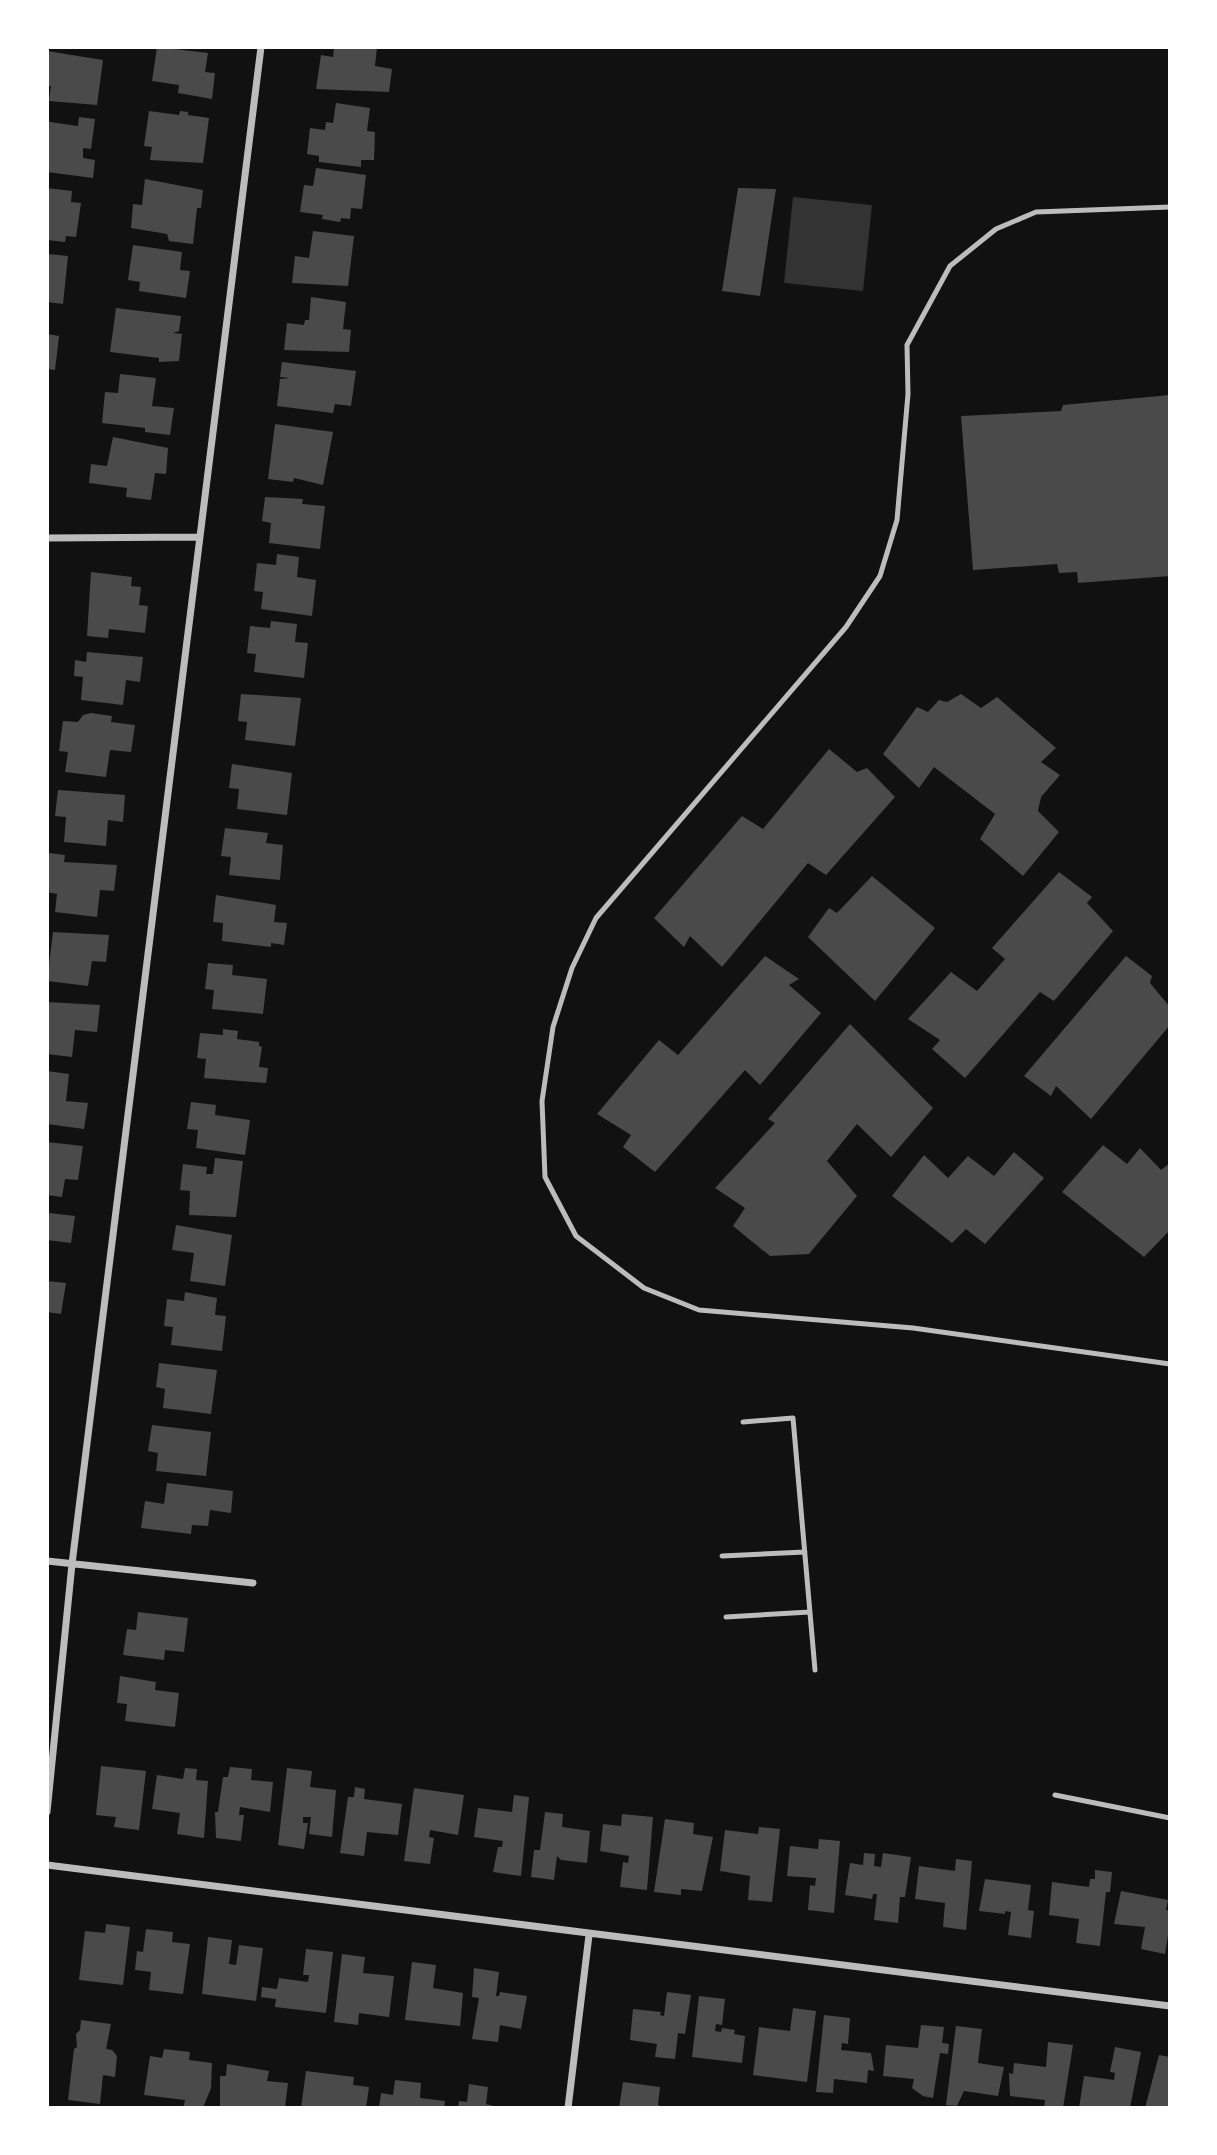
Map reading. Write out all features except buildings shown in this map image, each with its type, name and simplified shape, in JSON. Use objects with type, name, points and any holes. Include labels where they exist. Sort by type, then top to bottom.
[{"type":"street","points":[[47,1812],[72,1564],[261,47]]},
{"type":"street","points":[[47,538],[200,537]]},
{"type":"street","points":[[47,1561],[253,1583]]},
{"type":"street","points":[[47,1865],[1170,2006]]},
{"type":"street","points":[[568,2108],[589,1935]]},
{"type":"lane","points":[[1170,206],[1036,212],[996,229],[950,266],[907,345],[908,394],[897,520],[880,576],[846,627],[596,918],[572,968],[553,1027],[542,1101],[545,1177],[576,1236],[643,1288],[699,1310],[913,1328],[1170,1364]]},
{"type":"lane","points":[[743,1422],[793,1418],[815,1670]]},
{"type":"lane","points":[[722,1556],[805,1552]]},
{"type":"lane","points":[[726,1618],[810,1612]]},
{"type":"lane","points":[[1055,1795],[1170,1818]]},
{"type":"shaded area","points":[[793,197],[872,205],[863,291],[784,283]]}]
